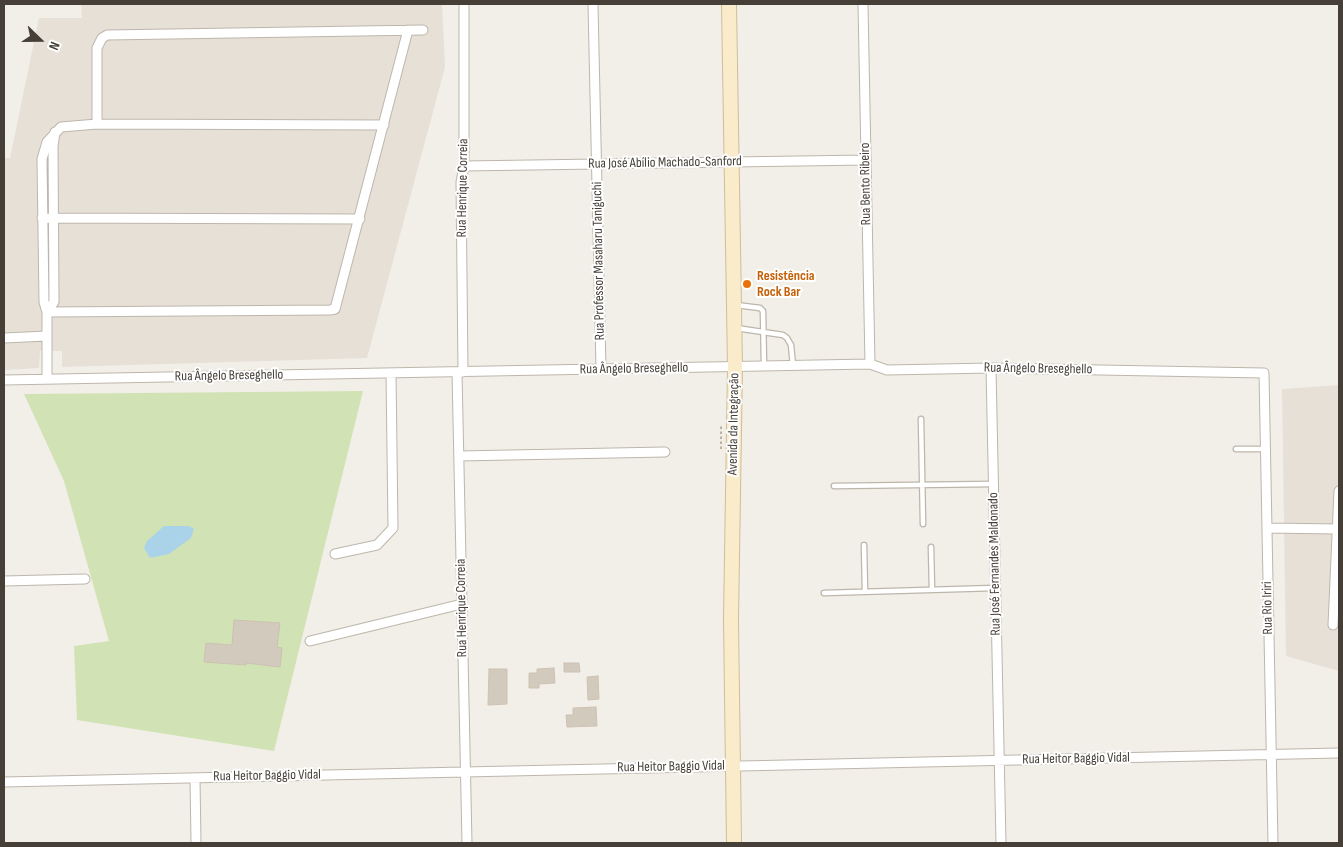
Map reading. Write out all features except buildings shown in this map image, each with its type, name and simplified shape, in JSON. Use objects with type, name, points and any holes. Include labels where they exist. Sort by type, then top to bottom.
[{"type":"main road","name":"Avenida da Integração","points":[[729,4],[735,367],[731,618],[734,843]]},
{"type":"street","name":"Rua Henrique Correia","points":[[464,4],[464,166],[461,182],[459,456],[467,843]]},
{"type":"street","name":"Rua Professor Masaharu Taniguchi","points":[[593,4],[601,369]]},
{"type":"street","name":"Rua Bento Ribeiro","points":[[863,4],[870,364]]},
{"type":"street","points":[[47,312],[330,310],[335,308],[338,303],[408,30]]},
{"type":"street","points":[[97,124],[97,48],[102,38],[107,35],[423,30]]},
{"type":"street","points":[[48,379],[47,312],[44,302],[42,159],[43,149],[55,132],[66,125],[97,124],[384,125]]},
{"type":"street","points":[[47,312],[54,302],[55,132]]},
{"type":"street","name":"Rua José Abílio Machado-Sanford","points":[[464,166],[866,160]]},
{"type":"street","points":[[42,218],[360,219]]},
{"type":"street","points":[[4,338],[47,336]]},
{"type":"street","name":"Rua Ângelo Breseghello","points":[[4,380],[870,364],[887,370],[990,368],[1264,373]]},
{"type":"street","name":"Rua José Fernandes Maldonado","points":[[990,368],[1001,843]]},
{"type":"street","points":[[335,554],[377,544],[393,528],[391,373]]},
{"type":"street","name":"Rua Rio Iriri","points":[[1264,373],[1273,843]]},
{"type":"street","points":[[459,456],[665,452]]},
{"type":"street","points":[[1333,625],[1339,492]]},
{"type":"street","points":[[1267,528],[1338,529]]},
{"type":"street","points":[[4,581],[85,579]]},
{"type":"street","points":[[310,641],[462,604]]},
{"type":"street","name":"Rua Heitor Baggio Vidal","points":[[4,782],[1339,753]]},
{"type":"street","points":[[195,778],[196,843]]},
{"type":"lane","points":[[734,305],[762,309],[764,366]]},
{"type":"lane","points":[[734,328],[787,338],[791,345],[793,366]]},
{"type":"lane","points":[[922,419],[923,524]]},
{"type":"lane","points":[[1236,449],[1265,449]]},
{"type":"lane","points":[[834,486],[993,484]]},
{"type":"lane","points":[[864,546],[865,592]]},
{"type":"lane","points":[[931,547],[932,590]]},
{"type":"lane","points":[[824,593],[995,588]]},
{"type":"shaded area","points":[[81,4],[442,4],[445,67],[367,358],[62,367],[62,351],[40,351],[39,368],[4,370],[4,158],[10,158],[39,18],[82,18]]},
{"type":"shaded area","points":[[1339,385],[1339,671],[1286,656],[1282,389]]},
{"type":"green space","points":[[363,391],[274,751],[77,720],[74,646],[109,641],[64,481],[24,394]]},
{"type":"water","points":[[164,526],[189,526],[194,529],[191,538],[169,554],[150,558],[144,548],[147,541]]},
{"type":"place","name":"Resistência Rock Bar","points":[[747,284]]}]
